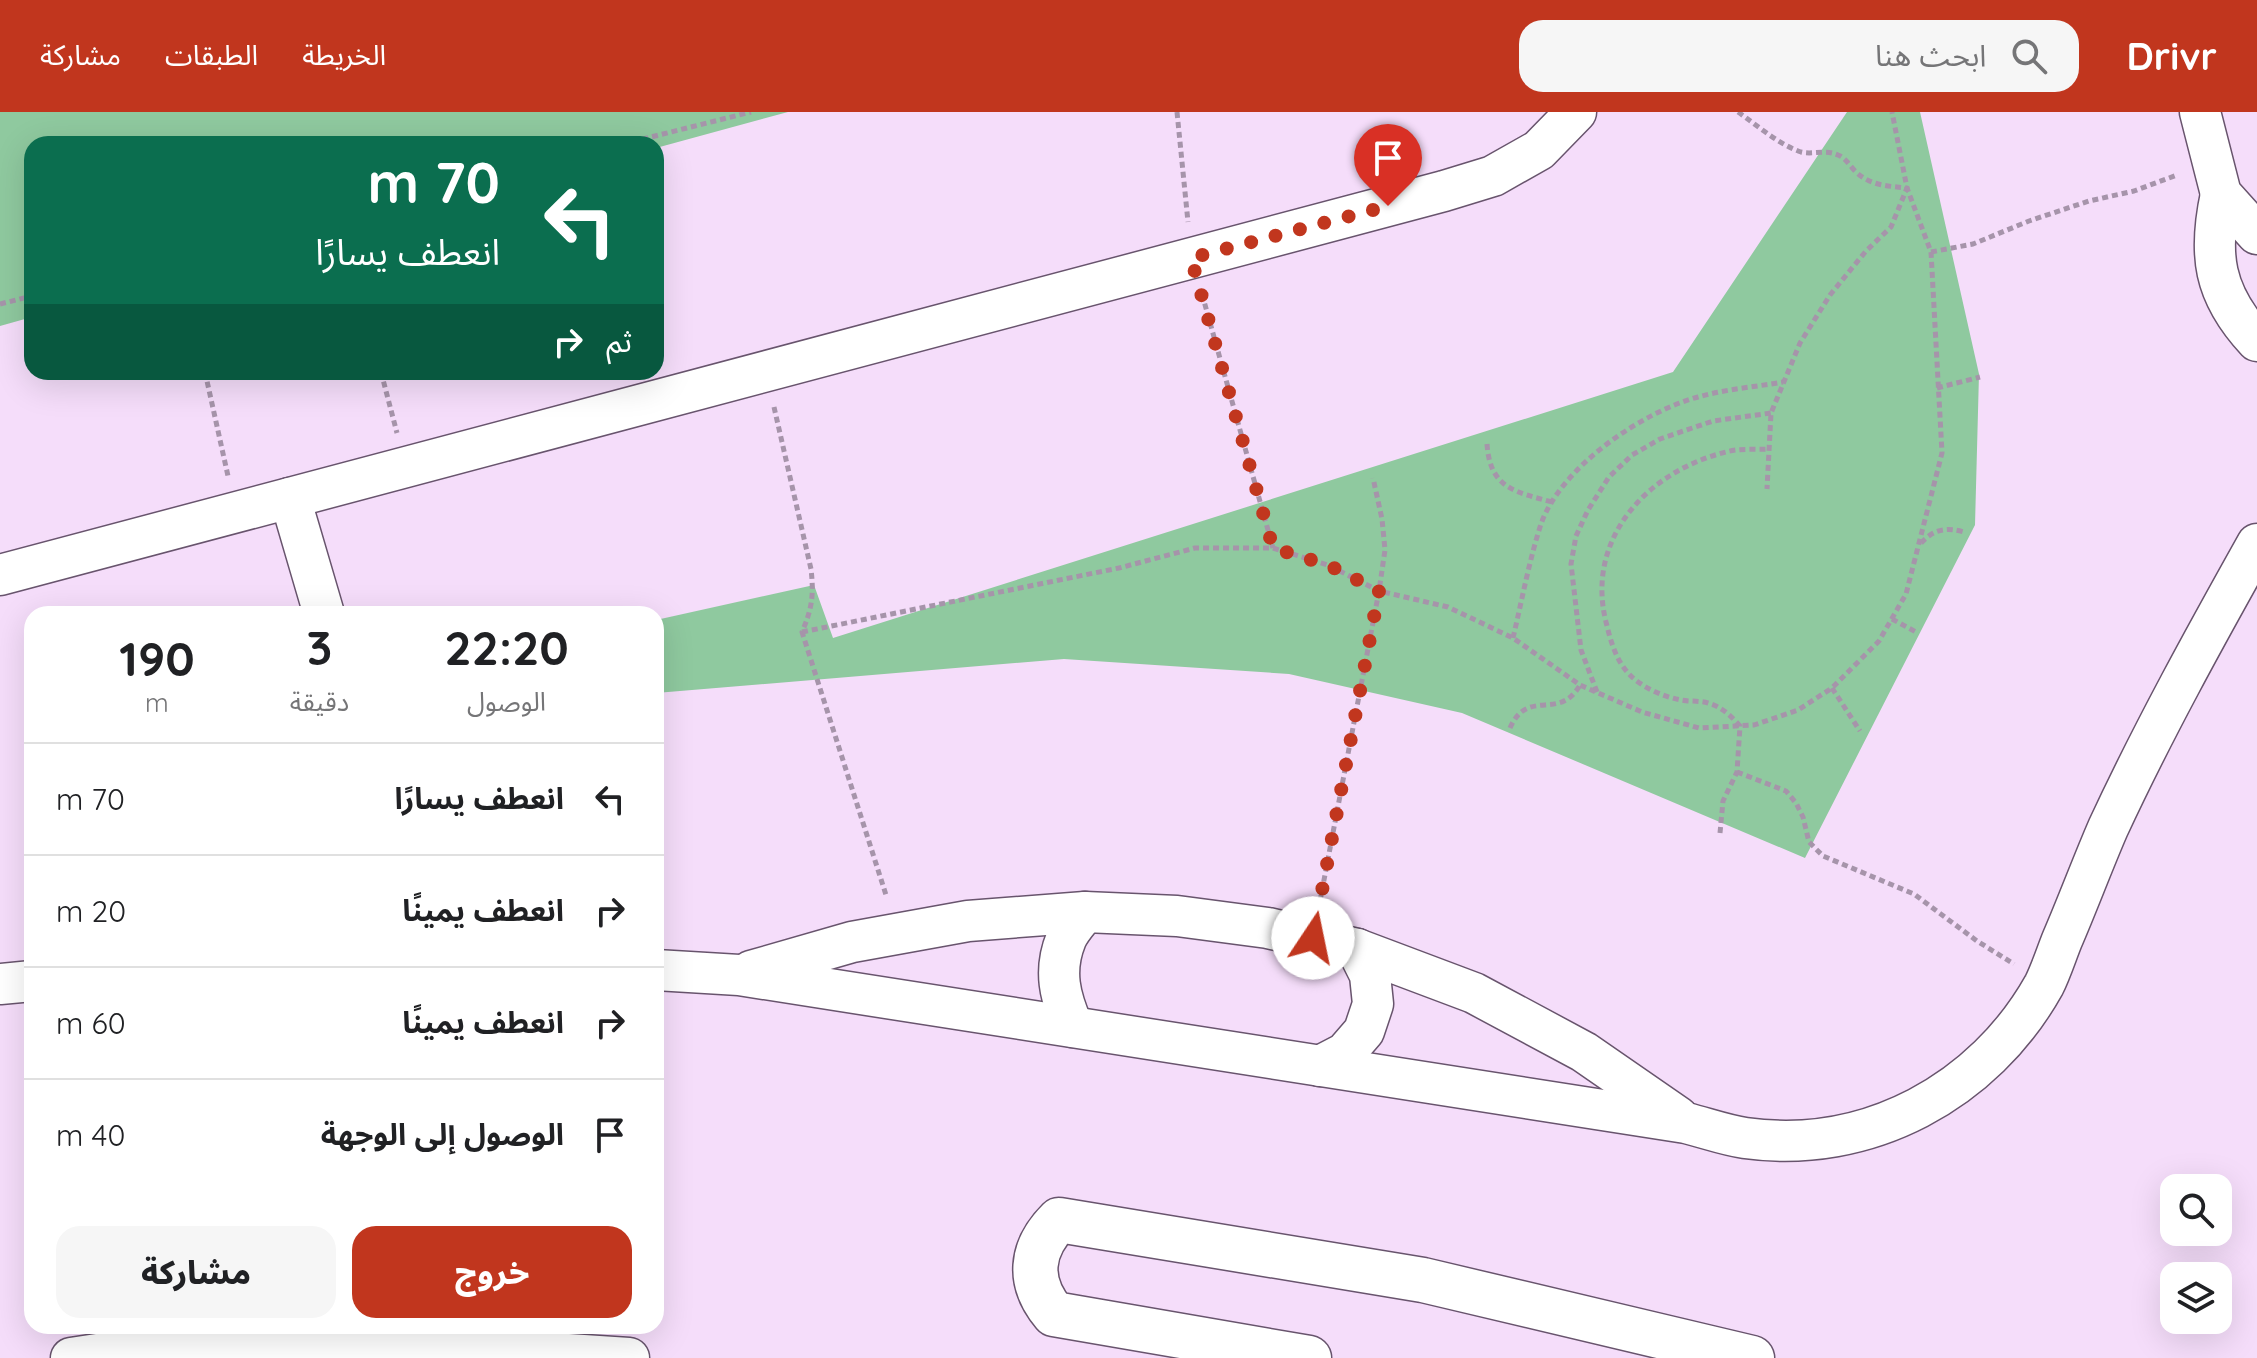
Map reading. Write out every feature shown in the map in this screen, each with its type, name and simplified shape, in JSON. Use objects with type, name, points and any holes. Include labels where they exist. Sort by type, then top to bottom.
[{"type":"main road","points":[[1309,1358],[1054,1314],[1038,1289],[1035,1273],[1040,1243],[1059,1220],[1423,1280],[1752,1358]]},
{"type":"street","points":[[0,575],[1444,191],[1493,176],[1539,150],[1576,112]]},
{"type":"street","points":[[2200,112],[2217,178],[2215,261],[2224,294],[2240,323],[2257,341]]},
{"type":"street","points":[[2217,178],[2257,234]]},
{"type":"street","points":[[290,498],[322,606]]},
{"type":"street","points":[[664,970],[739,975],[1686,1123],[1745,1138],[1804,1140],[1864,1131],[1920,1109],[1970,1076],[2012,1034],[2045,983],[2121,802],[2181,679],[2257,544]]},
{"type":"street","points":[[739,975],[852,942],[968,921],[1085,912],[1177,916],[1268,928],[1357,949],[1474,993],[1584,1052],[1686,1123]]},
{"type":"street","points":[[1073,1027],[1061,999],[1059,967],[1067,937],[1085,912]]},
{"type":"street","points":[[1320,1066],[1345,1053],[1355,1042],[1364,1031],[1373,1004],[1370,975],[1357,949]]},
{"type":"street","points":[[0,984],[24,982]]},
{"type":"street","points":[[395,1358],[432,1343]]},
{"type":"street","points":[[71,1358],[150,1346],[214,1350],[323,1350],[432,1343],[629,1358]]},
{"type":"path","points":[[655,136],[751,112]]},
{"type":"path","points":[[1177,112],[1191,258],[1273,548]]},
{"type":"path","points":[[1738,112],[1785,145],[1806,153],[1833,152],[1846,158],[1865,179],[1878,185],[1907,188]]},
{"type":"path","points":[[802,632],[1119,568],[1195,548],[1273,548],[1328,565],[1379,591],[1448,607],[1513,638],[1580,685],[1642,712],[1699,728],[1754,725],[1798,710],[1832,688],[1879,641],[1892,619],[1906,594],[1942,453],[1931,252],[1907,188],[1892,112]]},
{"type":"path","points":[[1931,252],[1973,244],[2089,201],[2217,178]]},
{"type":"path","points":[[1767,489],[1771,413],[1800,343],[1830,295],[1866,251],[1891,227],[1907,188]]},
{"type":"path","points":[[0,304],[24,298]]},
{"type":"path","points":[[765,371],[811,569],[811,613],[802,632],[898,932]]},
{"type":"path","points":[[1937,388],[1980,377]]},
{"type":"path","points":[[207,380],[236,512]]},
{"type":"path","points":[[383,380],[407,467]]},
{"type":"path","points":[[1513,638],[1542,522],[1561,488],[1588,459],[1636,423],[1697,397],[1784,382]]},
{"type":"path","points":[[1597,692],[1581,650],[1571,564],[1576,536],[1588,510],[1609,477],[1632,455],[1660,439],[1713,421],[1771,413]]},
{"type":"path","points":[[1487,444],[1493,472],[1501,483],[1513,491],[1552,502]]},
{"type":"path","points":[[1720,833],[1723,801],[1737,772],[1740,726],[1714,705],[1698,700],[1682,700],[1647,688],[1631,676],[1618,660],[1611,641],[1603,610],[1603,577],[1611,540],[1628,511],[1652,488],[1691,463],[1729,451],[1769,449]]},
{"type":"path","points":[[1313,938],[1385,550],[1373,478]]},
{"type":"path","points":[[1920,543],[1940,530],[1964,532]]},
{"type":"path","points":[[1892,619],[1916,632]]},
{"type":"path","points":[[1510,728],[1521,711],[1530,706],[1560,704],[1580,685]]},
{"type":"path","points":[[1832,688],[1860,731]]},
{"type":"path","points":[[1737,772],[1786,791],[1803,817],[1809,842],[1823,856],[1914,894],[1977,941],[2045,983]]},
{"type":"green space","points":[[0,112],[788,112],[664,146],[664,136],[24,136],[24,319],[0,326]]},
{"type":"green space","points":[[1847,112],[1920,112],[1979,374],[1975,525],[1805,858],[1462,713],[1289,674],[1064,659],[664,692],[664,618],[814,585],[833,638],[1673,372]]},
{"type":"route","points":[[1313,938],[1379,591],[1328,565],[1273,548],[1191,258],[1388,206]]}]
